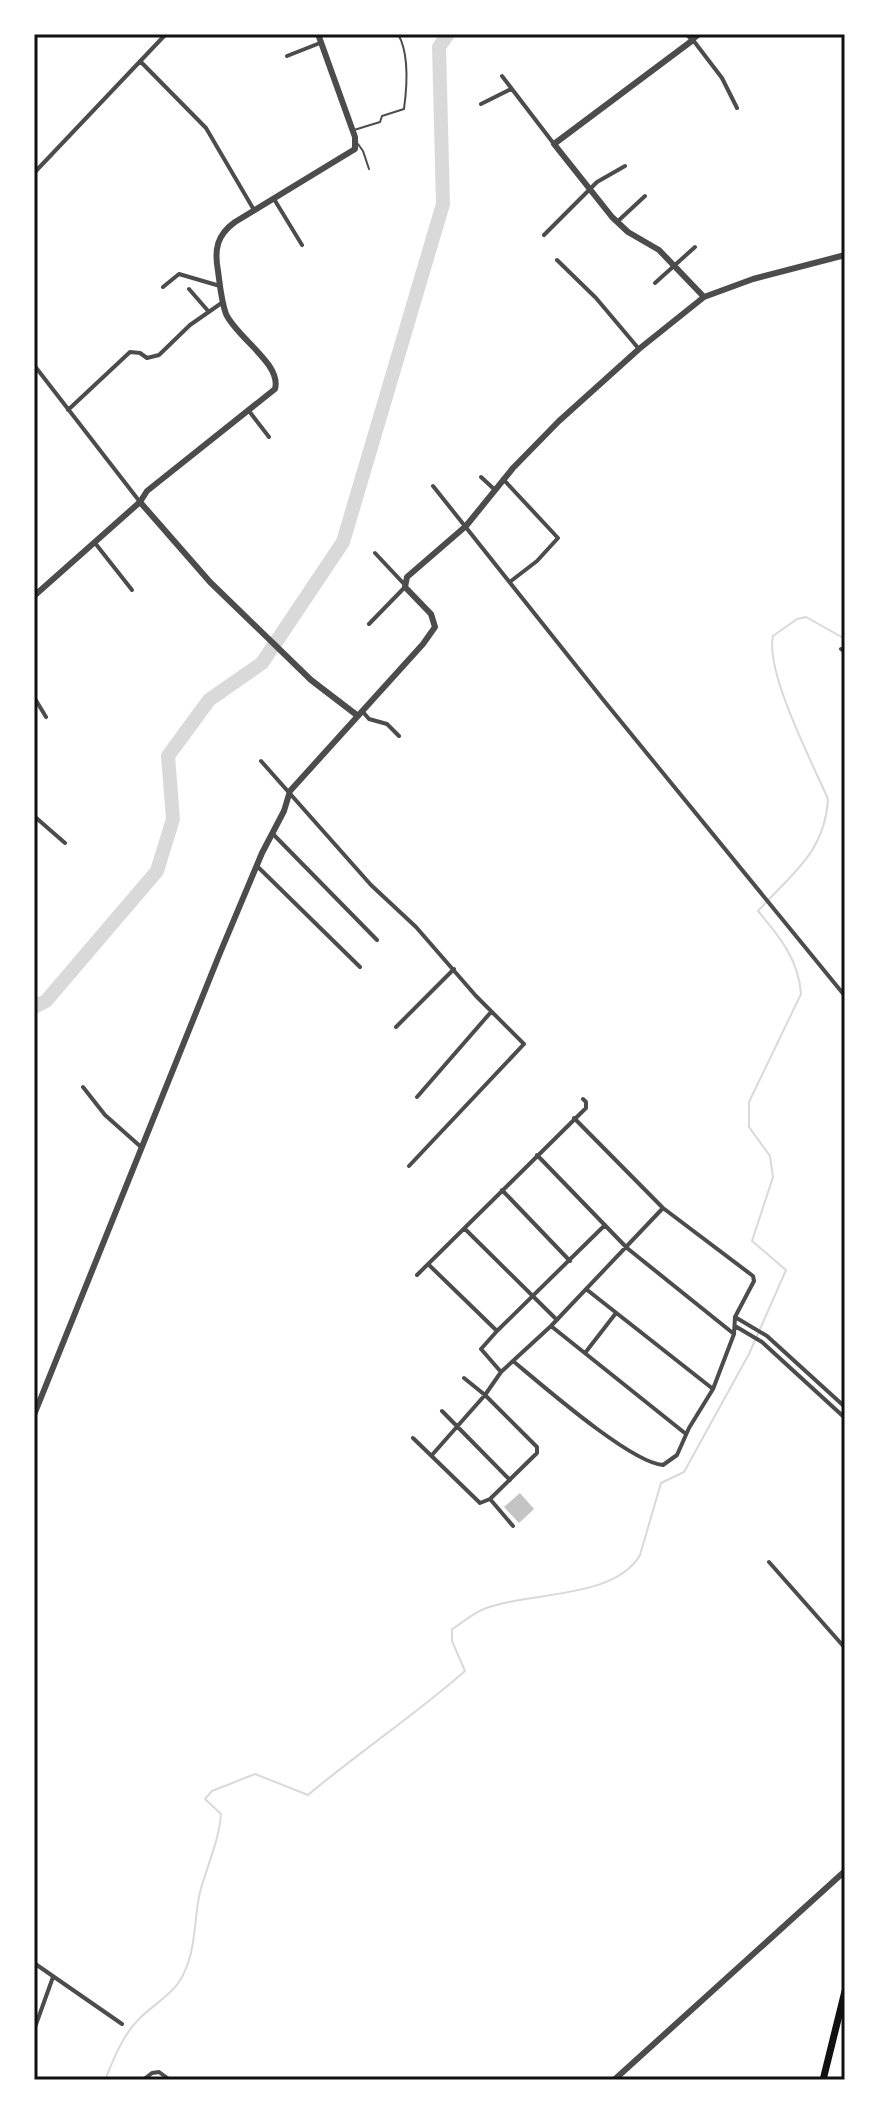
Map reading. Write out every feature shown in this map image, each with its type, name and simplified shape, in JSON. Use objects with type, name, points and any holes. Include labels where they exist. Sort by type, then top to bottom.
[{"type":"highway","points":[[823,2080],[845,1991]]},
{"type":"street","points":[[34,173],[166,34]]},
{"type":"street","points":[[34,596],[140,502],[147,491],[275,389],[278,380],[275,372],[231,321],[223,302],[216,243],[224,230],[273,197],[350,154],[357,143],[318,34]]},
{"type":"street","points":[[554,144],[690,37],[701,34]]},
{"type":"street","points":[[690,37],[722,78],[737,108]]},
{"type":"street","points":[[287,56],[320,43]]},
{"type":"street","points":[[140,62],[206,128],[254,210]]},
{"type":"street","points":[[502,76],[589,191],[617,222],[659,250],[704,297]]},
{"type":"street","points":[[481,104],[511,89]]},
{"type":"street","points":[[544,235],[597,182],[625,166]]},
{"type":"street","points":[[617,222],[645,196]]},
{"type":"street","points":[[273,197],[302,245]]},
{"type":"street","points":[[655,283],[695,247]]},
{"type":"street","points":[[369,624],[405,586],[407,577],[466,526],[503,479],[559,421],[639,349],[704,297],[753,279],[845,255]]},
{"type":"street","points":[[557,260],[596,298],[639,349]]},
{"type":"street","points":[[163,287],[179,274],[220,286]]},
{"type":"street","points":[[189,289],[209,312]]},
{"type":"street","points":[[68,410],[130,352],[147,358],[156,357],[190,325],[223,302]]},
{"type":"street","points":[[34,365],[140,502],[210,582],[311,680],[360,714],[387,724],[399,736]]},
{"type":"street","points":[[249,411],[269,437]]},
{"type":"street","points":[[481,477],[495,490]]},
{"type":"street","points":[[503,479],[558,538],[537,561],[511,581]]},
{"type":"street","points":[[433,486],[845,996]]},
{"type":"street","points":[[95,543],[132,590]]},
{"type":"street","points":[[34,1415],[113,1215],[290,791],[435,627],[431,614],[375,553]]},
{"type":"street","points":[[34,697],[46,717]]},
{"type":"street","points":[[261,761],[371,885],[416,927],[491,1012],[524,1044],[409,1166]]},
{"type":"street","points":[[34,816],[65,843]]},
{"type":"street","points":[[272,833],[377,940]]},
{"type":"street","points":[[257,866],[360,967]]},
{"type":"street","points":[[396,1027],[454,969]]},
{"type":"street","points":[[417,1097],[491,1012]]},
{"type":"street","points":[[83,1087],[105,1115],[143,1148]]},
{"type":"street","points":[[417,1275],[586,1108],[583,1099]]},
{"type":"street","points":[[513,1361],[577,1413],[648,1463],[670,1463],[713,1389],[734,1334],[735,1317],[754,1283],[753,1276],[663,1208],[574,1118]]},
{"type":"street","points":[[537,1155],[627,1248],[734,1334]]},
{"type":"street","points":[[502,1190],[570,1261]]},
{"type":"street","points":[[432,1455],[501,1372],[557,1320],[663,1208]]},
{"type":"street","points":[[501,1372],[481,1349],[605,1225]]},
{"type":"street","points":[[464,1228],[557,1320]]},
{"type":"street","points":[[428,1264],[497,1331]]},
{"type":"street","points":[[586,1289],[713,1389]]},
{"type":"street","points":[[585,1353],[616,1313]]},
{"type":"street","points":[[735,1317],[756,1327],[845,1407]]},
{"type":"street","points":[[551,1326],[686,1434]]},
{"type":"street","points":[[735,1326],[762,1342],[845,1418]]},
{"type":"street","points":[[413,1438],[477,1501],[490,1499],[539,1450],[464,1378]]},
{"type":"street","points":[[442,1411],[510,1480]]},
{"type":"street","points":[[490,1499],[513,1526]]},
{"type":"street","points":[[769,1562],[845,1648]]},
{"type":"street","points":[[614,2080],[845,1871]]},
{"type":"street","points":[[34,1963],[122,2024]]},
{"type":"street","points":[[34,2030],[53,1977]]},
{"type":"street","points":[[143,2080],[159,2072],[170,2080]]},
{"type":"lane","points":[[353,130],[380,122],[382,116],[404,109],[404,54],[398,34]]},
{"type":"lane","points":[[357,143],[369,169]]},
{"type":"building","points":[[520,1493],[534,1509],[519,1523],[504,1507]]},
{"type":"waterway","points":[[34,1007],[46,1001],[157,871],[173,819],[168,756],[209,700],[262,663],[343,542],[443,204],[439,47],[448,34]]},
{"type":"waterway","points":[[105,2080],[133,2026],[175,1987],[185,1971],[194,1938],[200,1892],[220,1824],[221,1814],[205,1799],[212,1791],[255,1774],[308,1795],[465,1671],[452,1641],[452,1629],[484,1609],[591,1587],[628,1570],[640,1555],[661,1483],[684,1472],[749,1354],[786,1270],[752,1241],[773,1177],[770,1156],[749,1127],[749,1102],[801,994],[792,959],[758,911],[794,874],[813,848],[825,818],[828,799],[783,694],[772,652],[773,636],[797,619],[806,617],[845,639]]}]
